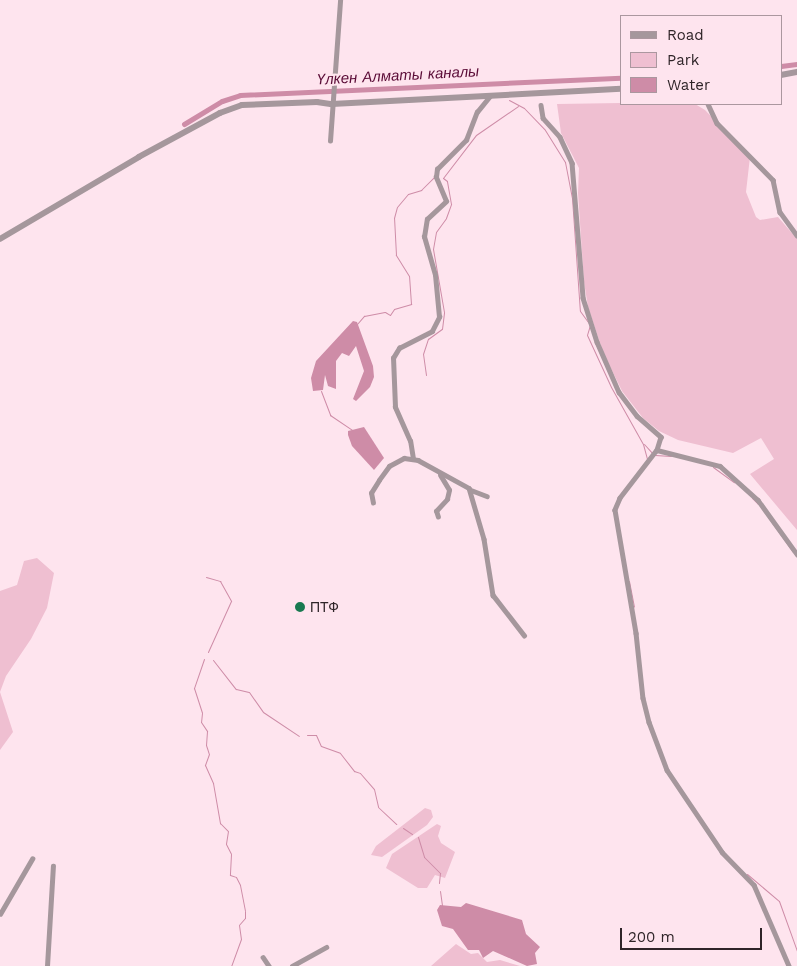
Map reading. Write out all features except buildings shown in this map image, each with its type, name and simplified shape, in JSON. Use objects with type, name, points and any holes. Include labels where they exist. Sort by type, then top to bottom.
[{"type":"street","points":[[330,141],[332,86],[340,0]]},
{"type":"street","points":[[782,76],[797,72]]},
{"type":"street","points":[[0,239],[139,157],[227,110],[250,104],[472,95],[490,96],[620,89]]},
{"type":"street","points":[[472,95],[480,106]]},
{"type":"street","points":[[414,459],[410,440],[395,407],[393,358],[399,348],[432,331],[439,317],[435,275],[424,238],[425,223],[446,202],[436,177],[437,169],[466,140],[480,106],[490,96]]},
{"type":"street","points":[[541,105],[543,118],[560,137],[573,171],[584,308],[619,392],[637,416],[661,437],[658,450],[620,498],[615,510],[636,634],[642,698],[662,762],[722,852],[754,885],[788,966]]},
{"type":"street","points":[[708,105],[717,122],[773,180],[780,212],[797,235]]},
{"type":"street","points":[[658,450],[720,466],[758,500],[797,554]]},
{"type":"street","points":[[373,503],[371,493],[389,466],[404,458],[414,459],[471,490],[487,496]]},
{"type":"street","points":[[438,517],[436,512],[447,499],[449,490],[440,474]]},
{"type":"street","points":[[471,490],[484,539],[493,595],[524,635]]},
{"type":"street","points":[[0,914],[32,859]]},
{"type":"street","points":[[47,966],[53,866]]},
{"type":"street","points":[[292,966],[326,947]]},
{"type":"street","points":[[263,956],[269,966]]},
{"type":"green space","points":[[557,104],[697,105],[705,110],[750,157],[746,192],[756,217],[760,220],[778,217],[797,239],[797,530],[750,474],[774,459],[761,438],[733,453],[678,440],[659,431],[643,418],[622,391],[603,352],[588,307],[584,282],[578,193],[579,168],[561,133]]},
{"type":"green space","points":[[37,558],[54,573],[47,608],[31,639],[6,676],[0,692],[0,591],[17,585],[24,561]]},
{"type":"green space","points":[[0,692],[13,732],[0,750]]},
{"type":"green space","points":[[425,808],[431,810],[433,817],[427,825],[382,857],[371,855],[376,846]]},
{"type":"green space","points":[[437,824],[441,826],[438,836],[441,843],[455,852],[445,878],[435,875],[427,888],[418,888],[386,868],[392,854]]},
{"type":"green space","points":[[456,944],[471,954],[478,953],[487,962],[500,960],[520,966],[431,966]]},
{"type":"water","points":[[353,321],[357,322],[373,366],[374,377],[370,387],[356,401],[353,399],[364,371],[356,346],[349,356],[342,353],[336,361],[336,389],[328,386],[325,375],[323,390],[313,391],[311,378],[316,361]]},
{"type":"water","points":[[364,427],[384,458],[374,470],[352,446],[348,435],[348,431]]},
{"type":"water","points":[[466,903],[522,920],[526,934],[540,947],[535,953],[537,964],[527,966],[493,951],[483,958],[479,950],[468,950],[453,929],[442,926],[437,910],[440,905],[461,907]]},
{"type":"waterway","name":"Үлкен Алматы каналы","points":[[782,66],[797,64]]},
{"type":"waterway","name":"Үлкен Алматы каналы","points":[[184,124],[222,101],[240,95],[620,78]]},
{"type":"waterway","points":[[509,100],[524,108],[545,130],[565,162],[572,198],[580,311],[590,325],[587,335],[611,387],[643,444],[647,459]]},
{"type":"waterway","points":[[426,375],[423,354],[428,339],[442,329],[444,312],[433,249],[436,232],[446,218],[451,204],[447,181],[443,178],[476,135],[518,106]]},
{"type":"waterway","points":[[357,324],[364,316],[385,312],[390,315],[394,309],[411,304],[409,276],[396,255],[394,218],[397,207],[408,194],[421,190],[434,177]]},
{"type":"waterway","points":[[321,391],[330,415],[352,430]]},
{"type":"waterway","points":[[644,444],[652,453]]},
{"type":"waterway","points":[[655,455],[671,456]]},
{"type":"waterway","points":[[713,467],[734,482]]},
{"type":"waterway","points":[[752,498],[758,504]]},
{"type":"waterway","points":[[768,517],[793,552]]},
{"type":"waterway","points":[[206,577],[220,581],[231,601],[208,652]]},
{"type":"waterway","points":[[629,581],[634,607]]},
{"type":"waterway","points":[[204,659],[194,688],[202,713],[201,722],[207,731],[206,745],[209,754],[205,765],[213,783],[220,823],[228,831],[226,844],[231,854],[230,875],[236,877],[240,885],[245,911],[245,918],[239,925],[241,939],[231,966]]},
{"type":"waterway","points":[[213,660],[236,689],[249,692],[263,712],[299,736]]},
{"type":"waterway","points":[[307,735],[316,735],[321,746],[340,753],[354,771],[360,773],[374,789],[378,807],[396,824]]},
{"type":"waterway","points":[[403,828],[412,834]]},
{"type":"waterway","points":[[418,837],[424,857],[440,873],[439,883]]},
{"type":"waterway","points":[[747,874],[779,901],[797,951]]},
{"type":"waterway","points":[[440,891],[442,906]]},
{"type":"place","name":"ПТФ","points":[[300,607]]}]
